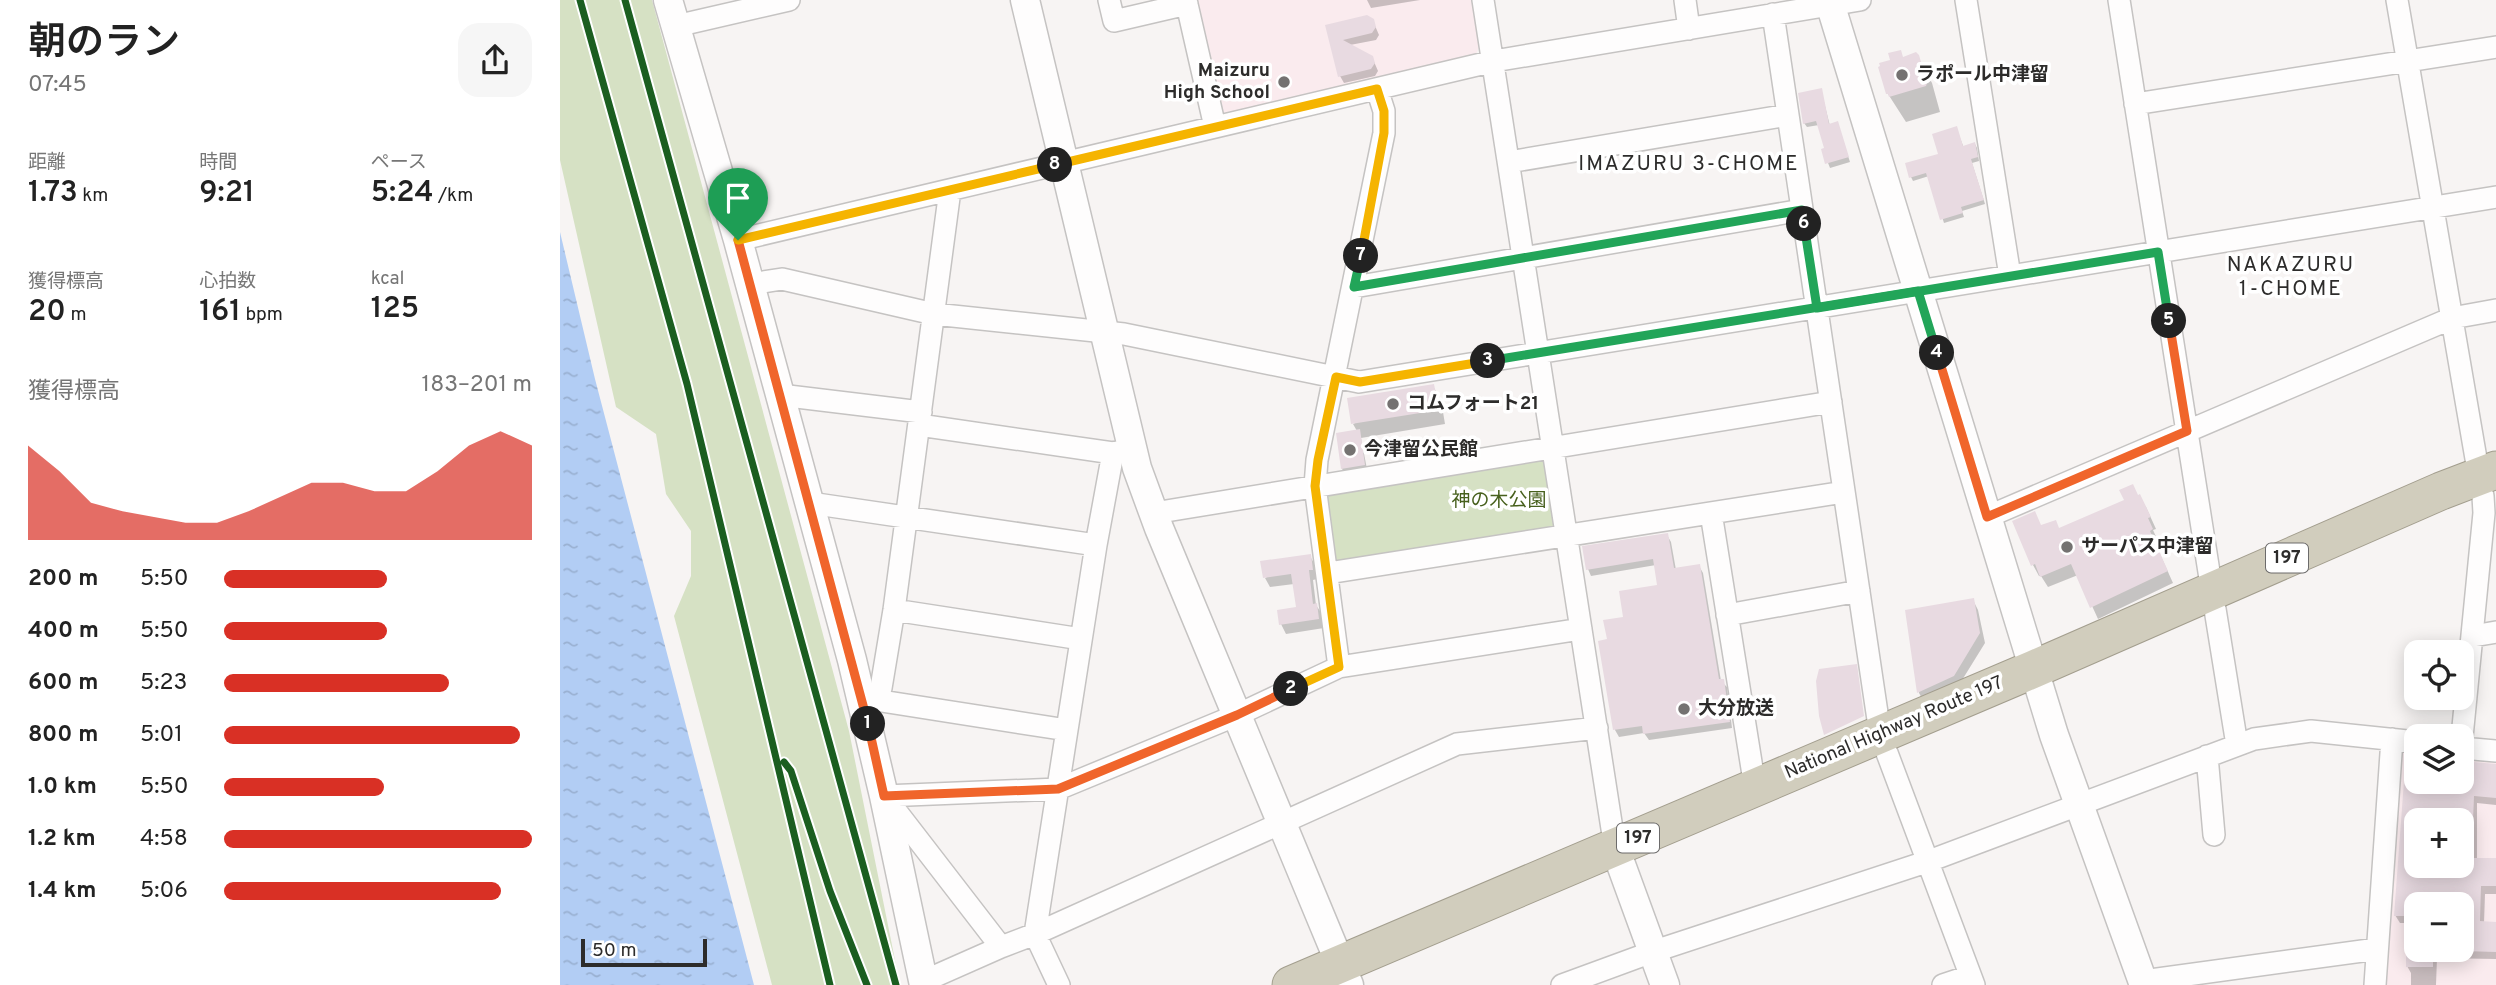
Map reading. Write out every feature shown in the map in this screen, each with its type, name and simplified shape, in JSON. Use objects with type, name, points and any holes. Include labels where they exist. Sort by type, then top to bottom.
[{"type":"highway","name":"National Highway Route 197","points":[[1291,985],[1346,980],[1618,858],[1755,787],[1884,743],[2488,483]]},
{"type":"highway","name":"National Highway Route 197","points":[[1618,858],[1787,794],[1884,743]]},
{"type":"street","points":[[789,0],[672,13],[810,503],[870,705],[884,796],[924,983],[1457,744],[1597,727]]},
{"type":"street","points":[[1025,0],[1103,332],[1123,451],[1154,513],[1346,980]]},
{"type":"street","points":[[1108,0],[1114,21],[1186,2],[1215,127]]},
{"type":"street","points":[[1483,0],[1618,858],[1665,985]]},
{"type":"street","points":[[1685,0],[1689,29]]},
{"type":"street","points":[[738,240],[1494,61],[1689,29],[1830,2],[1860,0]]},
{"type":"street","points":[[1966,0],[2010,276]]},
{"type":"street","points":[[2119,0],[2237,745]]},
{"type":"street","points":[[2397,0],[2452,318],[2488,483],[2463,724]]},
{"type":"street","points":[[1830,2],[2037,679],[2143,983],[2377,948]]},
{"type":"street","points":[[1773,14],[1884,743],[1972,980],[1943,985]]},
{"type":"street","points":[[2135,104],[2496,47]]},
{"type":"street","points":[[1339,667],[1315,486],[1384,133],[1384,111],[1377,89]]},
{"type":"street","points":[[1509,162],[1788,115]]},
{"type":"street","points":[[870,705],[881,688],[894,610],[950,190]]},
{"type":"street","points":[[750,284],[782,279],[934,314],[1124,334],[1360,382],[2496,197]]},
{"type":"street","points":[[1354,287],[1802,210]]},
{"type":"street","points":[[1987,517],[2452,318],[2496,310]]},
{"type":"street","points":[[780,395],[1123,451]]},
{"type":"street","points":[[1154,513],[1831,401]]},
{"type":"street","points":[[1059,985],[1035,934],[1096,545],[1123,451]]},
{"type":"street","points":[[1328,573],[1844,492]]},
{"type":"street","points":[[810,503],[1096,545]]},
{"type":"street","points":[[1711,513],[1755,787]]},
{"type":"street","points":[[1727,615],[1859,591]]},
{"type":"street","points":[[894,610],[1081,639]]},
{"type":"street","points":[[884,796],[1058,789],[1237,715],[1339,667],[1581,629]]},
{"type":"street","points":[[2473,636],[2496,632]]},
{"type":"street","points":[[870,705],[1067,730]]},
{"type":"street","points":[[1562,985],[1652,952],[1929,861],[2260,737],[2301,732],[2404,741]]},
{"type":"street","points":[[2375,985],[2392,739]]},
{"type":"street","points":[[2474,749],[2496,751]]},
{"type":"street","points":[[2207,756],[2214,835]]},
{"type":"street","points":[[884,796],[1001,947]]},
{"type":"shaded area","name":"Maizuru High School","points":[[1190,0],[1473,0],[1480,45],[1476,54],[1223,114],[1216,110]]},
{"type":"shaded area","points":[[2404,751],[2404,794],[2474,794],[2474,756],[2496,758],[2496,985],[2381,985],[2402,752]]},
{"type":"green space","points":[[560,0],[652,0],[849,731],[900,985],[772,985],[674,616],[691,576],[691,531],[666,494],[656,434],[616,407],[560,160]]},
{"type":"green space","name":"神の木公園","points":[[1544,459],[1555,527],[1342,566],[1336,561],[1325,495]]},
{"type":"water","points":[[560,232],[595,379],[754,985],[560,985]]},
{"type":"building","points":[[1367,15],[1374,19],[1376,27],[1372,33],[1343,40],[1373,56],[1375,63],[1371,69],[1338,77],[1325,25]]},
{"type":"building","name":"ラポール中津留","points":[[1901,50],[1903,57],[1916,52],[1919,55],[1927,83],[1926,86],[1889,97],[1879,63],[1890,60],[1888,53]]},
{"type":"building","points":[[1822,88],[1829,124],[1838,121],[1849,157],[1825,164],[1821,149],[1824,148],[1816,121],[1803,124],[1798,93]]},
{"type":"building","points":[[1957,126],[1963,146],[1975,142],[1978,157],[1971,159],[1984,200],[1961,207],[1963,213],[1940,220],[1926,173],[1909,178],[1905,163],[1938,154],[1932,134]]},
{"type":"building","name":"コムフォート21","points":[[1434,384],[1439,410],[1351,424],[1347,398]]},
{"type":"building","name":"今津留公民館","points":[[1360,429],[1365,465],[1341,469],[1336,433]]},
{"type":"building","points":[[2133,484],[2151,517],[2148,518],[2153,529],[2150,531],[2168,571],[2090,608],[2071,564],[2040,577],[2035,564],[2031,566],[2012,521],[2035,511],[2041,525],[2056,520],[2059,528],[2124,500],[2119,490]]},
{"type":"building","points":[[1668,533],[1674,568],[1700,564],[1719,679],[1724,679],[1730,722],[1643,734],[1642,726],[1613,730],[1598,641],[1607,639],[1603,620],[1623,617],[1619,591],[1657,585],[1653,559],[1586,570],[1582,546]]},
{"type":"building","points":[[1311,554],[1313,570],[1309,570],[1313,604],[1317,603],[1319,619],[1279,625],[1277,610],[1296,607],[1291,574],[1263,578],[1260,561]]},
{"type":"building","points":[[1974,598],[1980,633],[1954,676],[1917,693],[1905,610]]},
{"type":"building","points":[[1857,664],[1864,716],[1824,735],[1819,716],[1816,681],[1819,669]]},
{"type":"building","points":[[2474,762],[2496,764],[2496,798],[2474,796],[2474,808],[2404,808],[2404,878],[2474,878],[2474,858],[2496,858],[2496,886],[2481,886],[2480,921],[2496,922],[2496,952],[2474,951],[2474,892],[2404,892],[2404,916],[2394,916],[2404,781],[2404,794],[2474,794]]},
{"type":"building","points":[[2406,962],[2433,962],[2433,967],[2406,967]]},
{"type":"cycle path","points":[[580,0],[687,384],[830,985]]},
{"type":"cycle path","points":[[625,0],[896,985]]},
{"type":"cycle path","points":[[784,762],[791,771],[830,891],[867,985]]},
{"type":"place","name":"ラポール中津留","points":[[1902,75]]},
{"type":"place","name":"Maizuru High School","points":[[1284,82]]},
{"type":"place","name":"コムフォート21","points":[[1393,404]]},
{"type":"place","name":"今津留公民館","points":[[1350,450]]},
{"type":"place","name":"サーパス中津留","points":[[2067,547]]},
{"type":"place","name":"大分放送","points":[[1684,709]]},
{"type":"district","name":"IMAZURU 3-CHOME","points":[[1689,164]]},
{"type":"district","name":"NAKAZURU 1-CHOME","points":[[2291,277]]},
{"type":"route","points":[[738,240],[852,660],[884,796],[1058,789],[1237,715],[1339,667],[1315,486],[1336,377],[1360,382],[1817,308],[1918,291],[1987,517],[2187,431],[2158,252],[1935,288],[1817,308],[1802,210],[1354,287],[1384,133],[1384,111],[1377,89],[738,240]]}]
